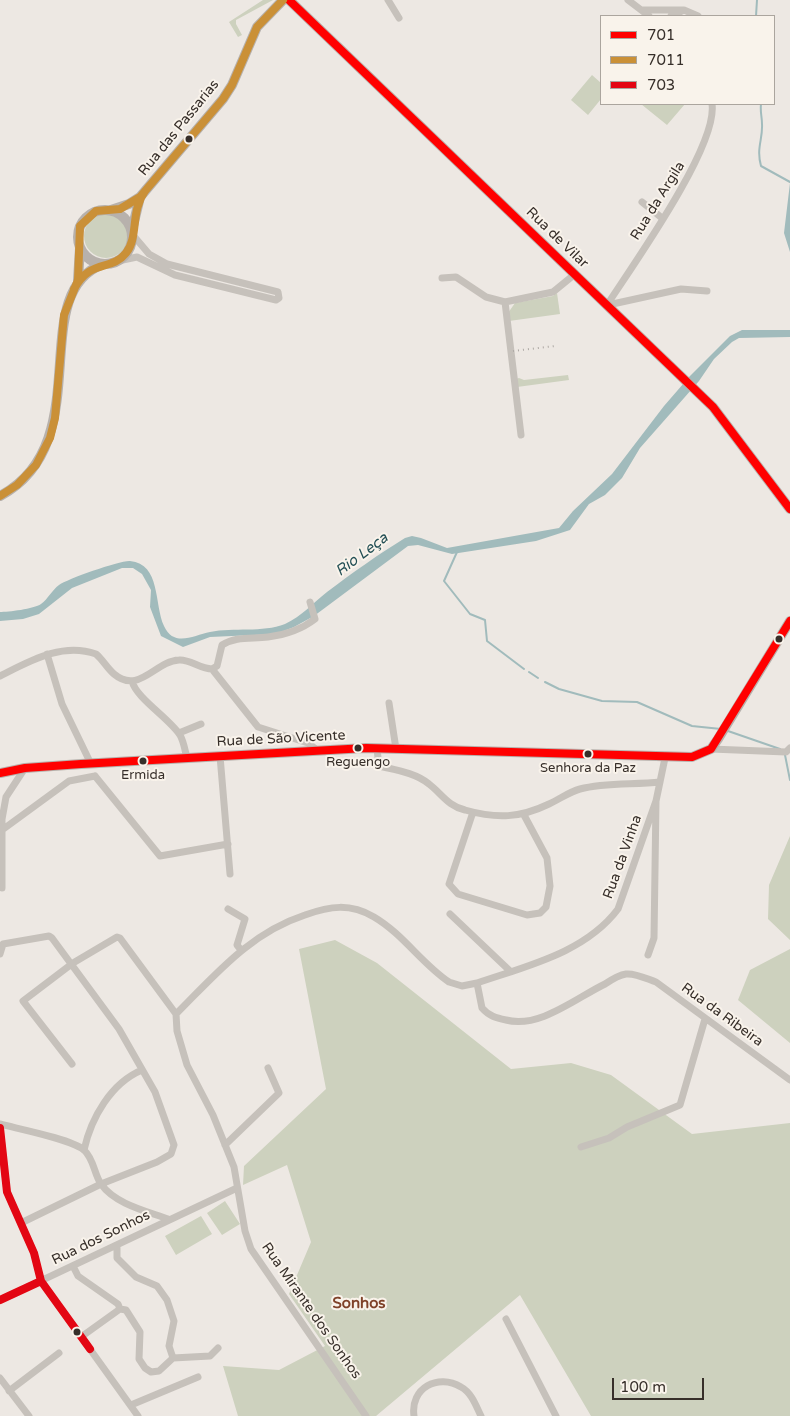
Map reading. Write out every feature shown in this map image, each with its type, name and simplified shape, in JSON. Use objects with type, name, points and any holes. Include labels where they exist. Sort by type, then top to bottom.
[{"type":"street","name":"Rua das Passarias","points":[[111,210],[129,204],[140,197],[223,99],[232,85],[258,27],[284,0]]},
{"type":"street","name":"Rua de Vilar","points":[[289,0],[695,388],[732,430],[790,509]]},
{"type":"street","points":[[388,0],[400,18]]},
{"type":"street","points":[[628,0],[648,15]]},
{"type":"street","points":[[642,10],[684,10],[696,15]]},
{"type":"street","points":[[674,15],[684,10]]},
{"type":"street","name":"Rua da Argila","points":[[607,305],[703,150],[714,114],[712,105]]},
{"type":"street","name":"Rua das Passarias","points":[[132,232],[140,197]]},
{"type":"street","points":[[642,202],[662,218]]},
{"type":"street","points":[[0,496],[17,485],[36,465],[50,438],[55,418],[64,315],[78,280],[80,248],[78,233],[84,220],[96,211],[111,210],[122,215],[149,254],[167,264],[278,292],[279,298],[276,300],[169,273],[137,258],[103,264],[92,268],[78,280]]},
{"type":"street","points":[[118,261],[129,249],[132,232]]},
{"type":"street","points":[[80,248],[89,259],[103,264]]},
{"type":"street","points":[[442,278],[456,277],[486,297],[505,302],[553,292],[575,274]]},
{"type":"street","points":[[206,283],[213,282],[231,286],[237,282]]},
{"type":"street","points":[[607,305],[681,289],[707,291]]},
{"type":"street","points":[[505,302],[521,434]]},
{"type":"street","points":[[0,676],[47,654],[65,650],[89,651],[102,659],[114,674],[121,679],[132,681],[147,676],[173,660],[181,659],[202,668],[212,669],[217,666],[222,645],[229,640],[278,636],[308,624],[315,619],[310,602]]},
{"type":"street","points":[[711,749],[790,622]]},
{"type":"street","points":[[47,654],[62,704],[93,764],[96,776],[160,856],[228,844]]},
{"type":"street","points":[[212,669],[258,727],[308,743],[317,750]]},
{"type":"street","points":[[132,681],[136,690],[160,712],[178,733],[187,758]]},
{"type":"street","points":[[389,703],[396,749]]},
{"type":"street","points":[[178,733],[201,724]]},
{"type":"street","points":[[377,748],[379,766],[420,778],[430,784],[450,804],[473,812],[509,817],[524,815],[578,790],[591,787],[660,782]]},
{"type":"street","name":"Rua de São Vicente","points":[[0,773],[25,768],[317,750],[377,748],[665,758],[692,757],[711,749]]},
{"type":"street","points":[[711,749],[786,752],[790,748]]},
{"type":"street","points":[[220,756],[230,874]]},
{"type":"street","points":[[648,955],[654,938],[656,801],[665,758]]},
{"type":"street","points":[[2,888],[1,819],[6,797],[25,768]]},
{"type":"street","points":[[2,830],[69,782],[96,776]]},
{"type":"street","name":"Rua da Vinha","points":[[176,1014],[241,950],[275,926],[332,906],[361,911],[389,927],[449,982],[462,986],[477,983],[565,951],[608,922],[618,909],[656,801]]},
{"type":"street","points":[[473,812],[449,884],[450,887],[458,894],[526,915],[540,913],[546,907],[550,886],[548,858],[524,815]]},
{"type":"street","points":[[228,908],[245,919],[236,945],[241,950]]},
{"type":"street","points":[[450,914],[510,971]]},
{"type":"street","points":[[0,954],[3,944],[49,936],[73,963],[119,1029],[155,1092],[174,1145],[174,1150],[171,1154],[157,1162],[101,1184],[21,1223]]},
{"type":"street","points":[[72,1064],[23,1001],[73,963],[117,937],[120,938],[176,1014]]},
{"type":"street","name":"Rua da Ribeira","points":[[477,983],[479,1002],[488,1014],[518,1023],[562,1009],[577,998],[622,975],[636,976],[656,982],[790,1080]]},
{"type":"street","name":"Rua Mirante dos Sonhos","points":[[176,1014],[176,1031],[187,1065],[213,1115],[234,1167],[245,1231],[251,1249],[327,1355],[366,1416]]},
{"type":"street","points":[[581,1147],[609,1138],[627,1126],[680,1105],[705,1019]]},
{"type":"street","points":[[225,1145],[279,1093],[268,1068]]},
{"type":"street","points":[[84,1150],[98,1113],[108,1097],[128,1076],[142,1070]]},
{"type":"street","points":[[0,1126],[71,1143],[84,1150],[101,1184],[125,1202],[168,1219]]},
{"type":"street","name":"Rua dos Sonhos","points":[[0,1126],[4,1178],[7,1192],[34,1253],[41,1281],[117,1246],[168,1219],[237,1188]]},
{"type":"street","points":[[0,1186],[4,1178]]},
{"type":"street","points":[[117,1246],[117,1258],[136,1277],[157,1286],[167,1300],[174,1321],[169,1346],[173,1358]]},
{"type":"street","points":[[73,1266],[78,1276],[118,1304],[120,1309]]},
{"type":"street","points":[[0,1300],[41,1281],[138,1416]]},
{"type":"street","points":[[82,1337],[120,1309],[126,1310],[140,1332],[139,1360],[151,1372],[159,1370],[173,1358],[210,1356],[218,1348]]},
{"type":"street","points":[[506,1320],[556,1416]]},
{"type":"street","points":[[9,1391],[59,1353]]},
{"type":"street","points":[[131,1404],[198,1377]]},
{"type":"street","points":[[0,1378],[29,1416]]},
{"type":"street","points":[[414,1416],[416,1398],[422,1389],[436,1381],[446,1380],[463,1387],[471,1396],[481,1416]]},
{"type":"green space","points":[[263,0],[273,0],[236,20],[242,35],[238,37],[229,22]]},
{"type":"green space","points":[[592,75],[600,82],[600,100],[588,115],[571,100]]},
{"type":"green space","points":[[642,105],[684,105],[667,125]]},
{"type":"green space","points":[[102,214],[110,214],[122,220],[128,236],[122,252],[110,258],[102,258],[90,252],[84,240],[84,232],[90,220]]},
{"type":"green space","points":[[557,293],[560,314],[509,321],[508,313],[515,303],[553,296]]},
{"type":"green space","points":[[568,375],[569,380],[517,387],[516,379],[519,378],[524,380]]},
{"type":"green space","points":[[790,836],[790,940],[768,919],[769,885]]},
{"type":"green space","points":[[335,940],[377,963],[511,1069],[571,1063],[611,1075],[692,1134],[790,1123],[790,1416],[591,1416],[520,1295],[376,1416],[238,1416],[223,1366],[279,1370],[325,1346],[289,1294],[311,1242],[287,1165],[243,1185],[244,1166],[326,1089],[299,949]]},
{"type":"green space","points":[[790,949],[790,1043],[738,1000],[750,970]]},
{"type":"green space","points":[[225,1201],[240,1224],[222,1235],[207,1213]]},
{"type":"green space","points":[[201,1216],[212,1234],[176,1255],[165,1236]]},
{"type":"water","points":[[790,183],[790,252],[784,233]]},
{"type":"water","points":[[742,330],[790,330],[790,337],[739,338],[732,342],[714,359],[699,381],[640,448],[622,478],[605,495],[589,504],[570,530],[536,541],[452,554],[418,545],[408,546],[314,616],[276,634],[210,637],[183,647],[161,636],[150,607],[151,590],[142,574],[133,568],[122,568],[72,588],[39,614],[23,619],[0,621],[0,612],[38,606],[64,582],[106,567],[130,561],[140,564],[147,569],[152,577],[164,626],[173,637],[185,638],[210,632],[276,627],[297,617],[346,578],[405,538],[412,536],[421,538],[447,548],[559,528],[573,511],[612,474],[664,406],[690,376],[730,336]]},
{"type":"waterway","points":[[756,15],[757,0]]},
{"type":"waterway","points":[[761,105],[762,129],[759,149],[761,166],[790,182]]},
{"type":"waterway","points":[[457,552],[444,581],[470,614],[485,620],[487,641],[524,669]]},
{"type":"waterway","points":[[529,672],[538,678]]},
{"type":"waterway","points":[[545,682],[559,689],[602,701],[637,702],[692,726],[721,729]]},
{"type":"waterway","points":[[728,731],[780,749]]},
{"type":"waterway","points":[[785,755],[790,780]]},
{"type":"railway","points":[[513,351],[555,346]]},
{"type":"transit line","name":"7011","points":[[0,496],[17,485],[36,465],[50,438],[55,418],[64,315],[78,280],[80,226],[96,211],[120,209],[140,197],[223,99],[232,85],[257,27],[283,0]]},
{"type":"transit line","name":"701","points":[[289,0],[713,407],[790,509]]},
{"type":"transit line","name":"7011","points":[[74,289],[87,273],[120,259],[126,253],[132,240],[140,199],[145,191]]},
{"type":"transit line","name":"701","points":[[0,773],[25,768],[81,764],[366,748],[692,757],[711,749],[790,621]]},
{"type":"transit line","name":"703","points":[[0,1128],[7,1192],[34,1253],[41,1281],[90,1349]]},
{"type":"transit line","name":"703","points":[[0,1300],[41,1281]]},
{"type":"place","name":"Reguengo","points":[[358,748]]},
{"type":"place","name":"Senhora da Paz","points":[[588,754]]},
{"type":"place","name":"Ermida","points":[[143,761]]},
{"type":"district","name":"Sonhos","points":[[359,1304]]},
{"type":"water label","name":"Rio Leça","points":[[362,555]]}]
